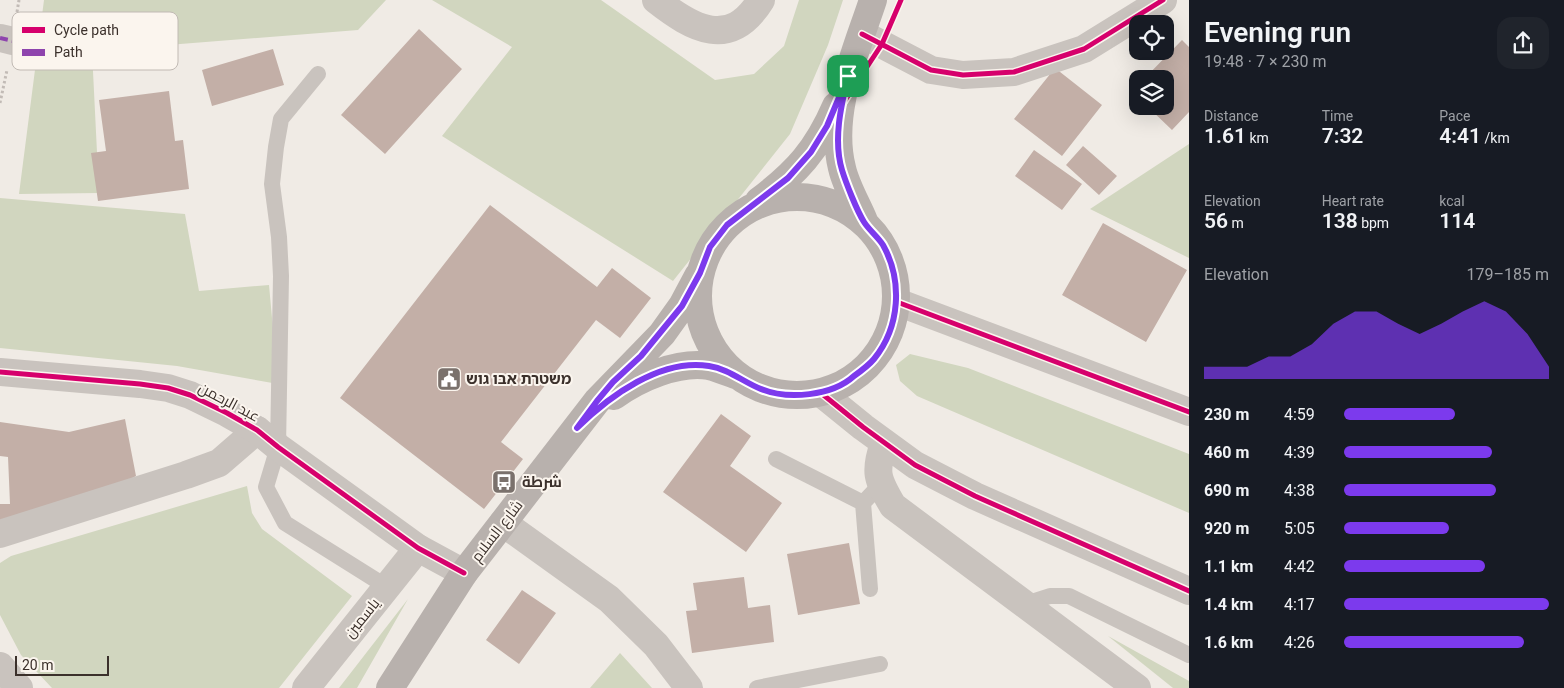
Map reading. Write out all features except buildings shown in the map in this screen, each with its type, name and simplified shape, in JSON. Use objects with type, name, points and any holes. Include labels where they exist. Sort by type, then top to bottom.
[{"type":"main road","points":[[750,208],[778,198],[808,197],[838,205],[864,222],[883,244],[894,272],[896,302],[890,332],[874,359],[850,380],[821,392],[791,396],[761,389],[736,374],[715,352],[702,328],[697,300],[700,273],[710,247],[727,225],[788,178],[811,152],[827,126],[848,76],[873,0]]},
{"type":"main road","points":[[848,76],[840,108],[838,140],[842,169],[864,222]]},
{"type":"main road","name":"شارع السلام","points":[[390,688],[464,573],[613,382],[662,334],[682,306],[700,273]]},
{"type":"main road","name":"شارع السلام","points":[[577,428],[596,408],[620,391],[665,371],[691,366],[710,366],[736,374]]},
{"type":"street","points":[[656,0],[676,16],[709,31],[730,29],[751,16],[761,0]]},
{"type":"street","points":[[862,34],[931,70],[963,76],[1014,72],[1084,49],[1163,0]]},
{"type":"street","points":[[896,302],[1189,412]]},
{"type":"street","name":"عبد الرحمن","points":[[0,372],[140,384],[168,388],[190,395],[268,439],[418,548],[464,573]]},
{"type":"street","points":[[821,392],[914,465],[974,496],[1189,591]]},
{"type":"street","points":[[0,534],[186,475],[219,463],[268,439]]},
{"type":"street","points":[[884,443],[877,464],[871,494],[893,506],[1137,688]]},
{"type":"street","points":[[502,524],[609,599],[656,645],[689,688]]},
{"type":"street","name":"ياسمين","points":[[306,688],[418,548]]},
{"type":"street","points":[[0,666],[19,688]]},
{"type":"lane","points":[[318,74],[281,119],[276,148],[272,184],[279,236],[281,276],[266,487],[285,523],[387,587]]},
{"type":"lane","points":[[776,459],[871,494],[870,589]]},
{"type":"lane","points":[[1025,604],[1050,596],[1069,596],[1189,655]]},
{"type":"lane","points":[[757,688],[880,664]]},
{"type":"green space","points":[[44,0],[386,0],[358,30],[178,44],[178,12],[42,12]]},
{"type":"green space","points":[[432,0],[601,0],[715,80],[754,74],[784,46],[799,0],[843,0],[828,45],[790,134],[673,281],[442,136],[512,47]]},
{"type":"green space","points":[[35,70],[93,70],[99,193],[19,194]]},
{"type":"green space","points":[[1189,144],[1189,258],[1090,209]]},
{"type":"green space","points":[[0,198],[185,214],[199,291],[269,285],[278,384],[177,366],[0,348]]},
{"type":"green space","points":[[910,354],[968,368],[1189,454],[1189,513],[917,396],[900,381],[896,365]]},
{"type":"green space","points":[[247,486],[252,513],[262,529],[352,596],[279,688],[52,688],[21,655],[0,615],[0,563],[11,556]]},
{"type":"green space","points":[[408,599],[357,688],[339,688]]},
{"type":"green space","points":[[1108,636],[1189,681],[1189,688],[1173,688]]},
{"type":"green space","points":[[620,653],[652,688],[590,688]]},
{"type":"marked path","points":[[0,38],[12,41]]},
{"type":"cycle path","points":[[840,108],[882,44],[901,0]]},
{"type":"cycle path","points":[[862,34],[931,70],[963,75],[1014,72],[1084,49],[1163,0]]},
{"type":"cycle path","points":[[897,302],[1189,412]]},
{"type":"cycle path","points":[[0,372],[140,384],[168,388],[190,395],[257,430],[418,548],[464,573]]},
{"type":"cycle path","points":[[821,393],[915,465],[975,496],[1189,591]]},
{"type":"place","name":"משטרת אבו גוש","points":[[449,379]]},
{"type":"place","name":"شرطة","points":[[504,482]]},
{"type":"route","points":[[848,76],[840,108],[838,140],[842,169],[864,222],[883,244],[894,272],[896,302],[890,332],[874,359],[850,380],[821,392],[791,396],[761,389],[736,374],[710,366],[691,366],[665,371],[620,391],[596,408],[577,428],[613,382],[662,334],[682,306],[700,273],[710,247],[727,225],[788,178],[811,152],[827,126],[848,76]]}]
